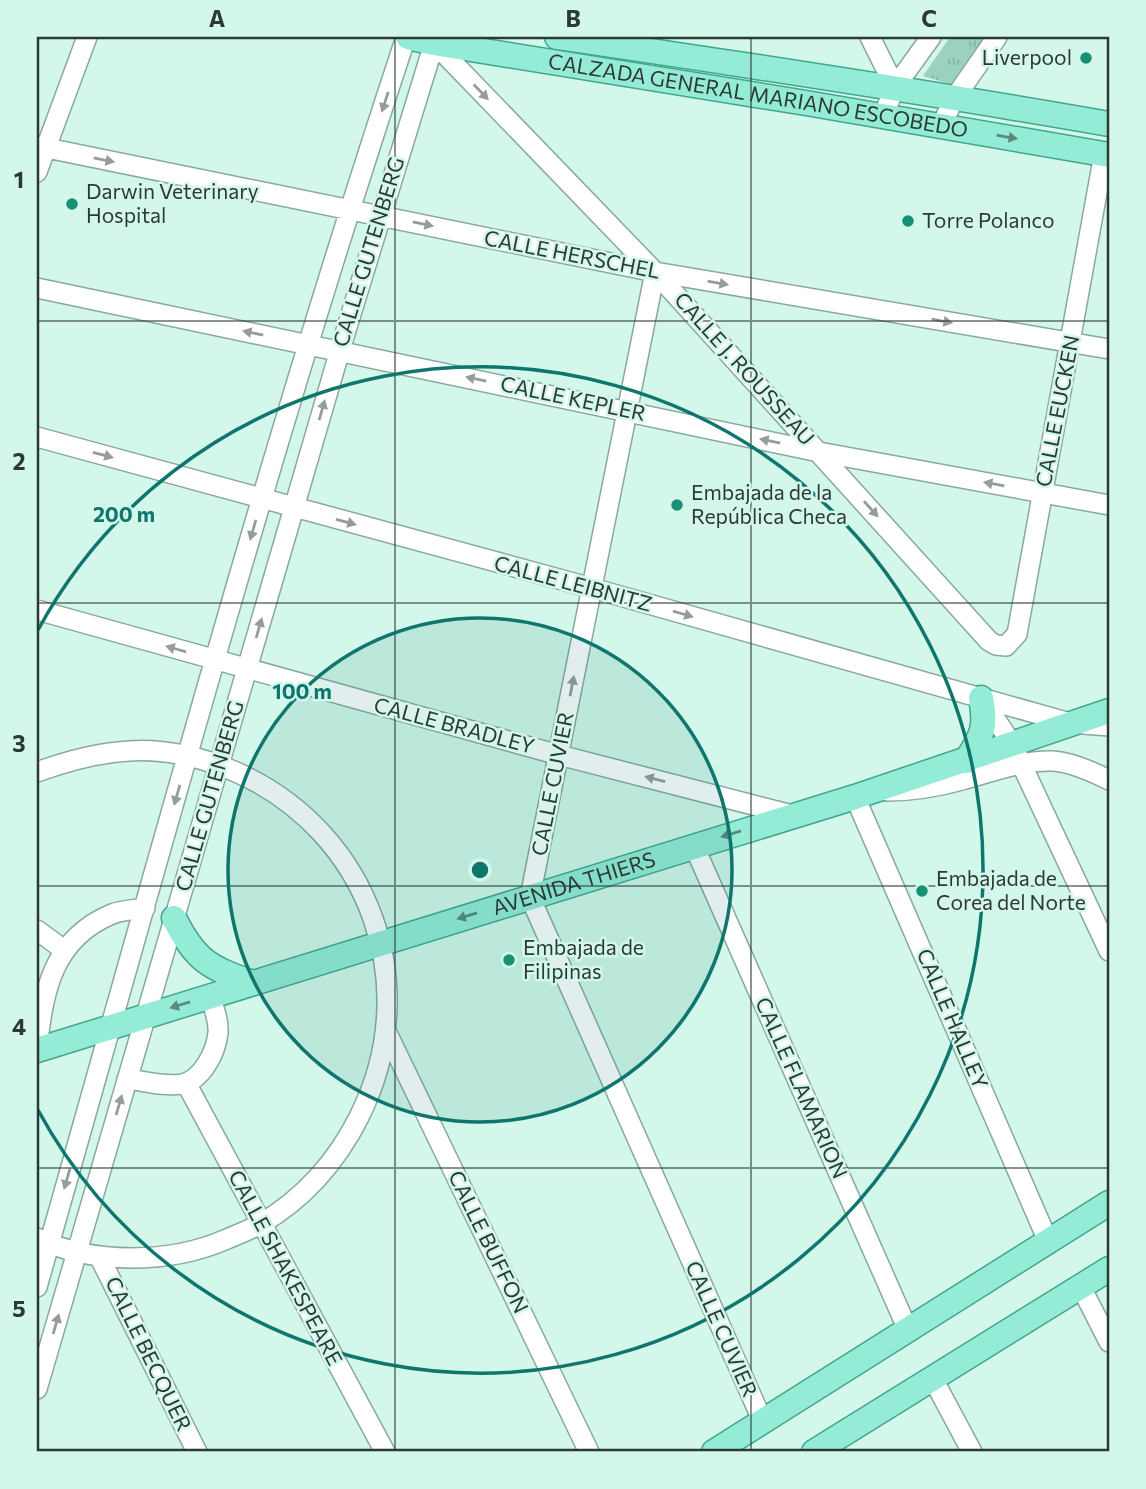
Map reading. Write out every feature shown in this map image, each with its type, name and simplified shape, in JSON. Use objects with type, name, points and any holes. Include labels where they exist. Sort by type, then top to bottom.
[{"type":"main road","name":"CALZADA GENERAL MARIANO ESCOBEDO","points":[[407,37],[1107,154]]},
{"type":"main road","name":"CALZADA GENERAL MARIANO ESCOBEDO","points":[[557,37],[895,87],[1109,124]]},
{"type":"main road","points":[[966,761],[984,727],[981,698]]},
{"type":"main road","name":"AVENIDA THIERS","points":[[37,1050],[966,761],[1017,753],[1070,723],[1109,711]]},
{"type":"main road","points":[[174,918],[186,943],[199,957],[221,972],[253,983]]},
{"type":"main road","points":[[715,1452],[1109,1203]]},
{"type":"main road","points":[[814,1452],[1109,1269]]},
{"type":"street","points":[[37,172],[41,147],[88,37]]},
{"type":"street","name":"CALLE GUTENBERG","points":[[37,1287],[43,1241],[145,908],[261,499],[349,208],[407,37]]},
{"type":"street","points":[[870,37],[895,87]]},
{"type":"street","points":[[883,116],[895,87],[930,37]]},
{"type":"street","points":[[941,126],[954,99],[997,37]]},
{"type":"street","name":"CALLE GUTENBERG","points":[[37,1390],[340,350],[435,40]]},
{"type":"street","name":"CALLE J. ROUSSEAU","points":[[435,40],[655,272],[989,641]]},
{"type":"street","name":"CALLE HERSCHEL","points":[[41,147],[655,272],[1109,349]]},
{"type":"street","name":"CALLE EUCKEN","points":[[989,641],[1006,646],[1017,634],[1107,154]]},
{"type":"street","name":"CALLE CUVIER","points":[[655,272],[530,897],[762,1422]]},
{"type":"street","name":"CALLE KEPLER","points":[[37,288],[819,452],[1109,505]]},
{"type":"street","name":"CALLE LEIBNITZ","points":[[37,437],[1070,723],[1109,726]]},
{"type":"street","name":"CALLE BRADLEY","points":[[37,610],[559,754],[792,815]]},
{"type":"street","points":[[981,698],[1017,753],[1109,951]]},
{"type":"street","points":[[37,772],[74,758],[131,751],[188,756],[219,764],[257,781],[292,804],[323,833],[348,866],[368,903],[381,943],[386,972],[387,1033],[373,1090],[346,1143],[308,1189],[260,1224],[209,1247],[155,1258],[99,1256],[43,1241]]},
{"type":"street","points":[[861,794],[913,791],[961,780],[1017,753],[1055,761],[1109,780]]},
{"type":"street","name":"CALLE HALLEY","points":[[861,794],[1048,1241]]},
{"type":"street","name":"CALLE FLAMARION","points":[[694,846],[908,1330]]},
{"type":"street","points":[[37,1050],[41,1006],[49,980],[64,950],[85,929],[114,913],[145,908]]},
{"type":"street","points":[[37,930],[64,950]]},
{"type":"street","points":[[127,1079],[170,1085],[186,1083],[202,1071],[214,1052],[218,1032],[217,1015],[210,996]]},
{"type":"street","name":"CALLE BUFFON","points":[[387,1033],[589,1452]]},
{"type":"street","name":"CALLE SHAKESPEARE","points":[[186,1083],[384,1452]]},
{"type":"street","name":"CALLE BECQUER","points":[[99,1256],[197,1452]]},
{"type":"street","points":[[1081,1286],[1109,1342]]},
{"type":"street","points":[[933,1379],[972,1452]]},
{"type":"green space","points":[[950,37],[986,37],[953,85],[923,76]]},
{"type":"place","name":"Liverpool","points":[[1086,58]]},
{"type":"place","name":"Darwin Veterinary Hospital","points":[[72,204]]},
{"type":"place","name":"Torre Polanco","points":[[908,221]]},
{"type":"place","name":"Embajada de la República Checa","points":[[677,505]]},
{"type":"place","name":"Embajada de Corea del Norte","points":[[922,891]]},
{"type":"place","name":"Embajada de Filipinas","points":[[509,960]]}]
